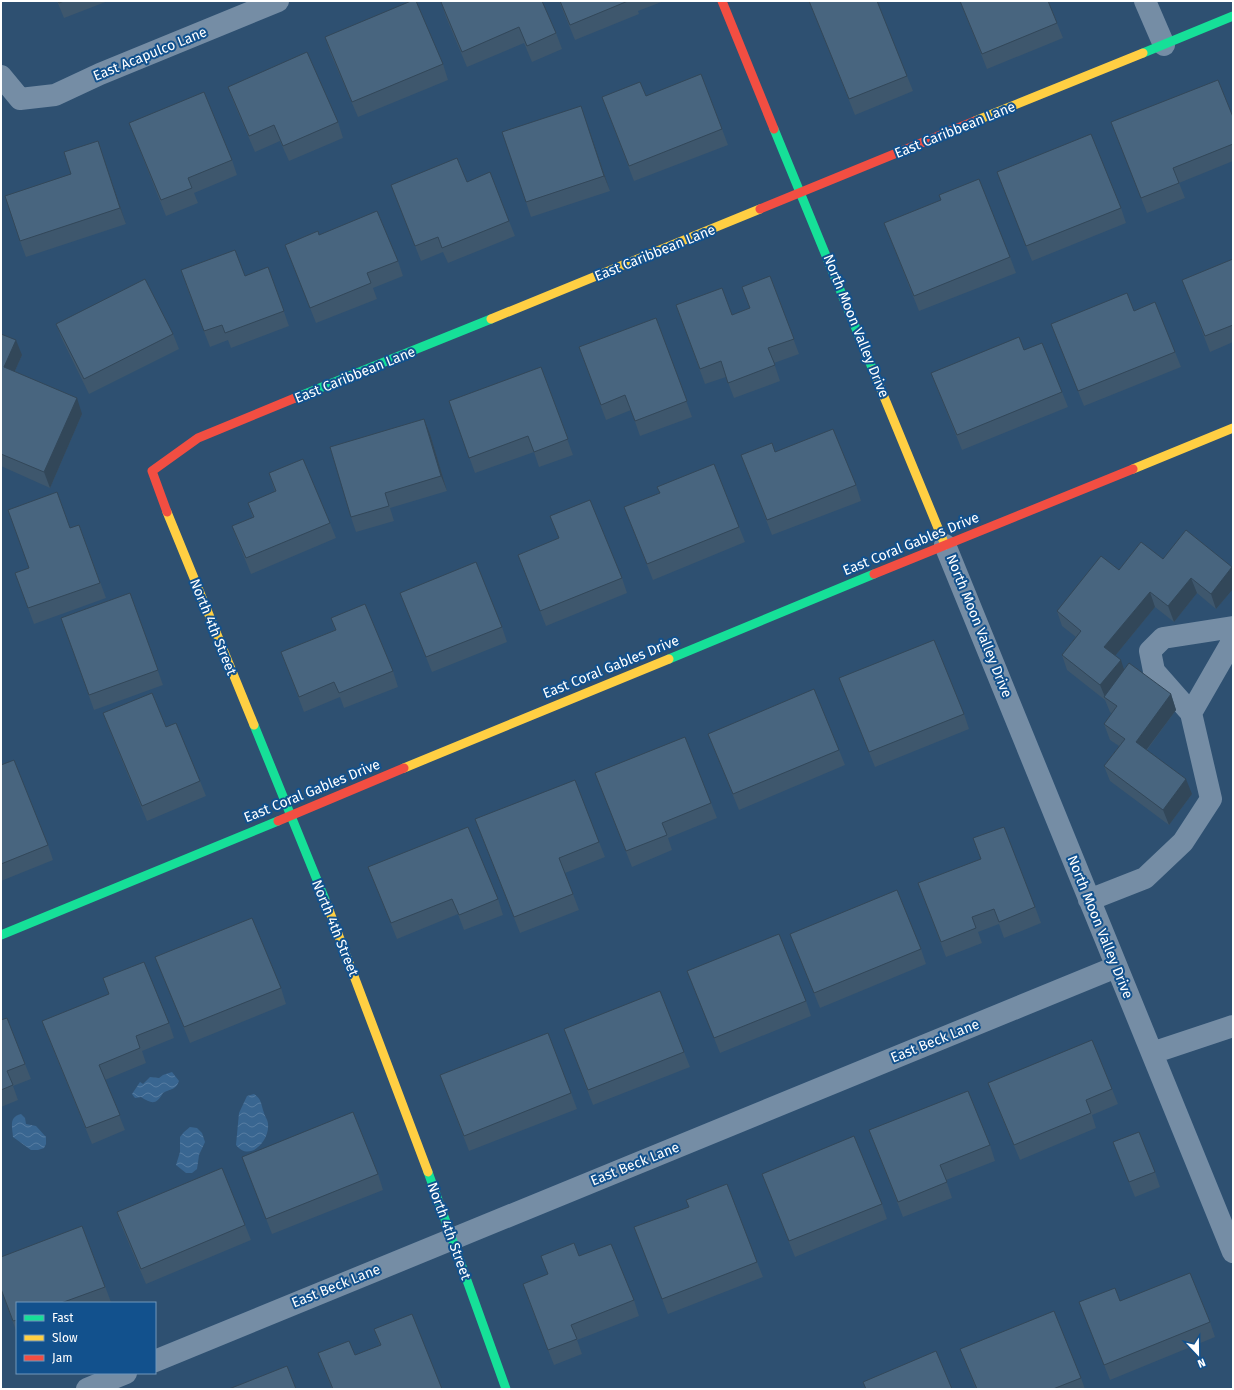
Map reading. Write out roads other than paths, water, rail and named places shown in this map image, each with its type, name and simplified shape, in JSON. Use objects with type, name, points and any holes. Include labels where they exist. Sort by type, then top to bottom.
[{"type":"street","name":"East Acapulco Lane","points":[[1,76],[20,99],[54,95],[100,74],[278,1]]},
{"type":"street","name":"North Moon Valley Drive","points":[[722,1],[1233,1252]]},
{"type":"street","points":[[1146,1],[1164,44]]},
{"type":"street","name":"East Caribbean Lane","points":[[152,471],[198,438],[801,194],[1233,16]]},
{"type":"street","name":"East Coral Gables Drive","points":[[1,935],[945,545],[1233,428]]},
{"type":"street","name":"North 4th Street","points":[[152,471],[173,529],[291,815],[370,1016],[506,1389]]},
{"type":"street","points":[[1089,900],[1145,878],[1183,842],[1211,799],[1191,713],[1154,671],[1150,651],[1163,638],[1233,627]]},
{"type":"street","points":[[1191,713],[1233,640]]},
{"type":"street","name":"East Beck Lane","points":[[156,1361],[1116,967]]},
{"type":"street","points":[[1152,1054],[1233,1026]]},
{"type":"street","points":[[87,1389],[124,1374]]},
{"type":"water","points":[[172,1072],[179,1081],[174,1088],[163,1093],[158,1100],[151,1102],[141,1097],[135,1098],[132,1094],[140,1082],[143,1084],[150,1077],[159,1078]]},
{"type":"water","points":[[254,1094],[261,1102],[268,1123],[268,1130],[266,1137],[258,1147],[247,1152],[241,1150],[236,1145],[239,1113],[247,1096]]},
{"type":"water","points":[[21,1114],[25,1118],[26,1124],[36,1126],[46,1137],[46,1144],[44,1148],[31,1150],[13,1137],[12,1122],[17,1115]]},
{"type":"water","points":[[190,1127],[197,1128],[202,1133],[205,1142],[199,1155],[197,1169],[192,1173],[186,1173],[176,1165],[180,1152],[180,1137]]}]
